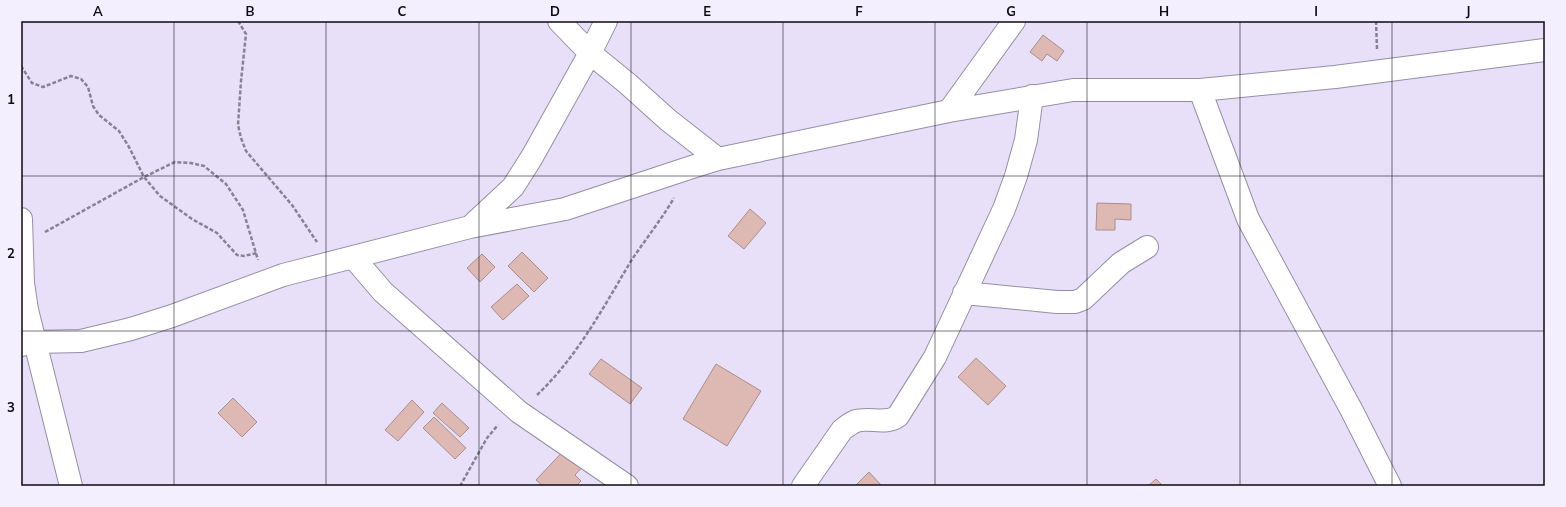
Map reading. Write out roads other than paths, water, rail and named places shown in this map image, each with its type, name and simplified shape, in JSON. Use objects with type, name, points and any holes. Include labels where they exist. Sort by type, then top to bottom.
[{"type":"street","points":[[559,21],[590,53],[628,84],[668,120],[718,159]]},
{"type":"street","points":[[470,227],[513,187],[532,157],[590,53],[606,21]]},
{"type":"street","points":[[949,111],[1014,21]]},
{"type":"street","points":[[28,343],[81,340],[131,329],[172,316],[283,275],[470,227],[565,209],[718,159],[949,111],[1073,90],[1200,90],[1335,77],[1545,50]]},
{"type":"street","points":[[1200,90],[1248,219],[1352,411],[1390,486]]},
{"type":"street","points":[[803,486],[842,430],[847,426],[857,421],[890,420],[898,416],[935,357],[1004,209],[1016,176],[1026,140],[1032,96]]},
{"type":"street","points":[[21,219],[28,343],[71,486]]},
{"type":"street","points":[[964,293],[1057,302],[1075,302],[1083,299],[1121,263],[1147,247]]},
{"type":"street","points":[[353,257],[383,292],[519,412],[627,486]]}]
